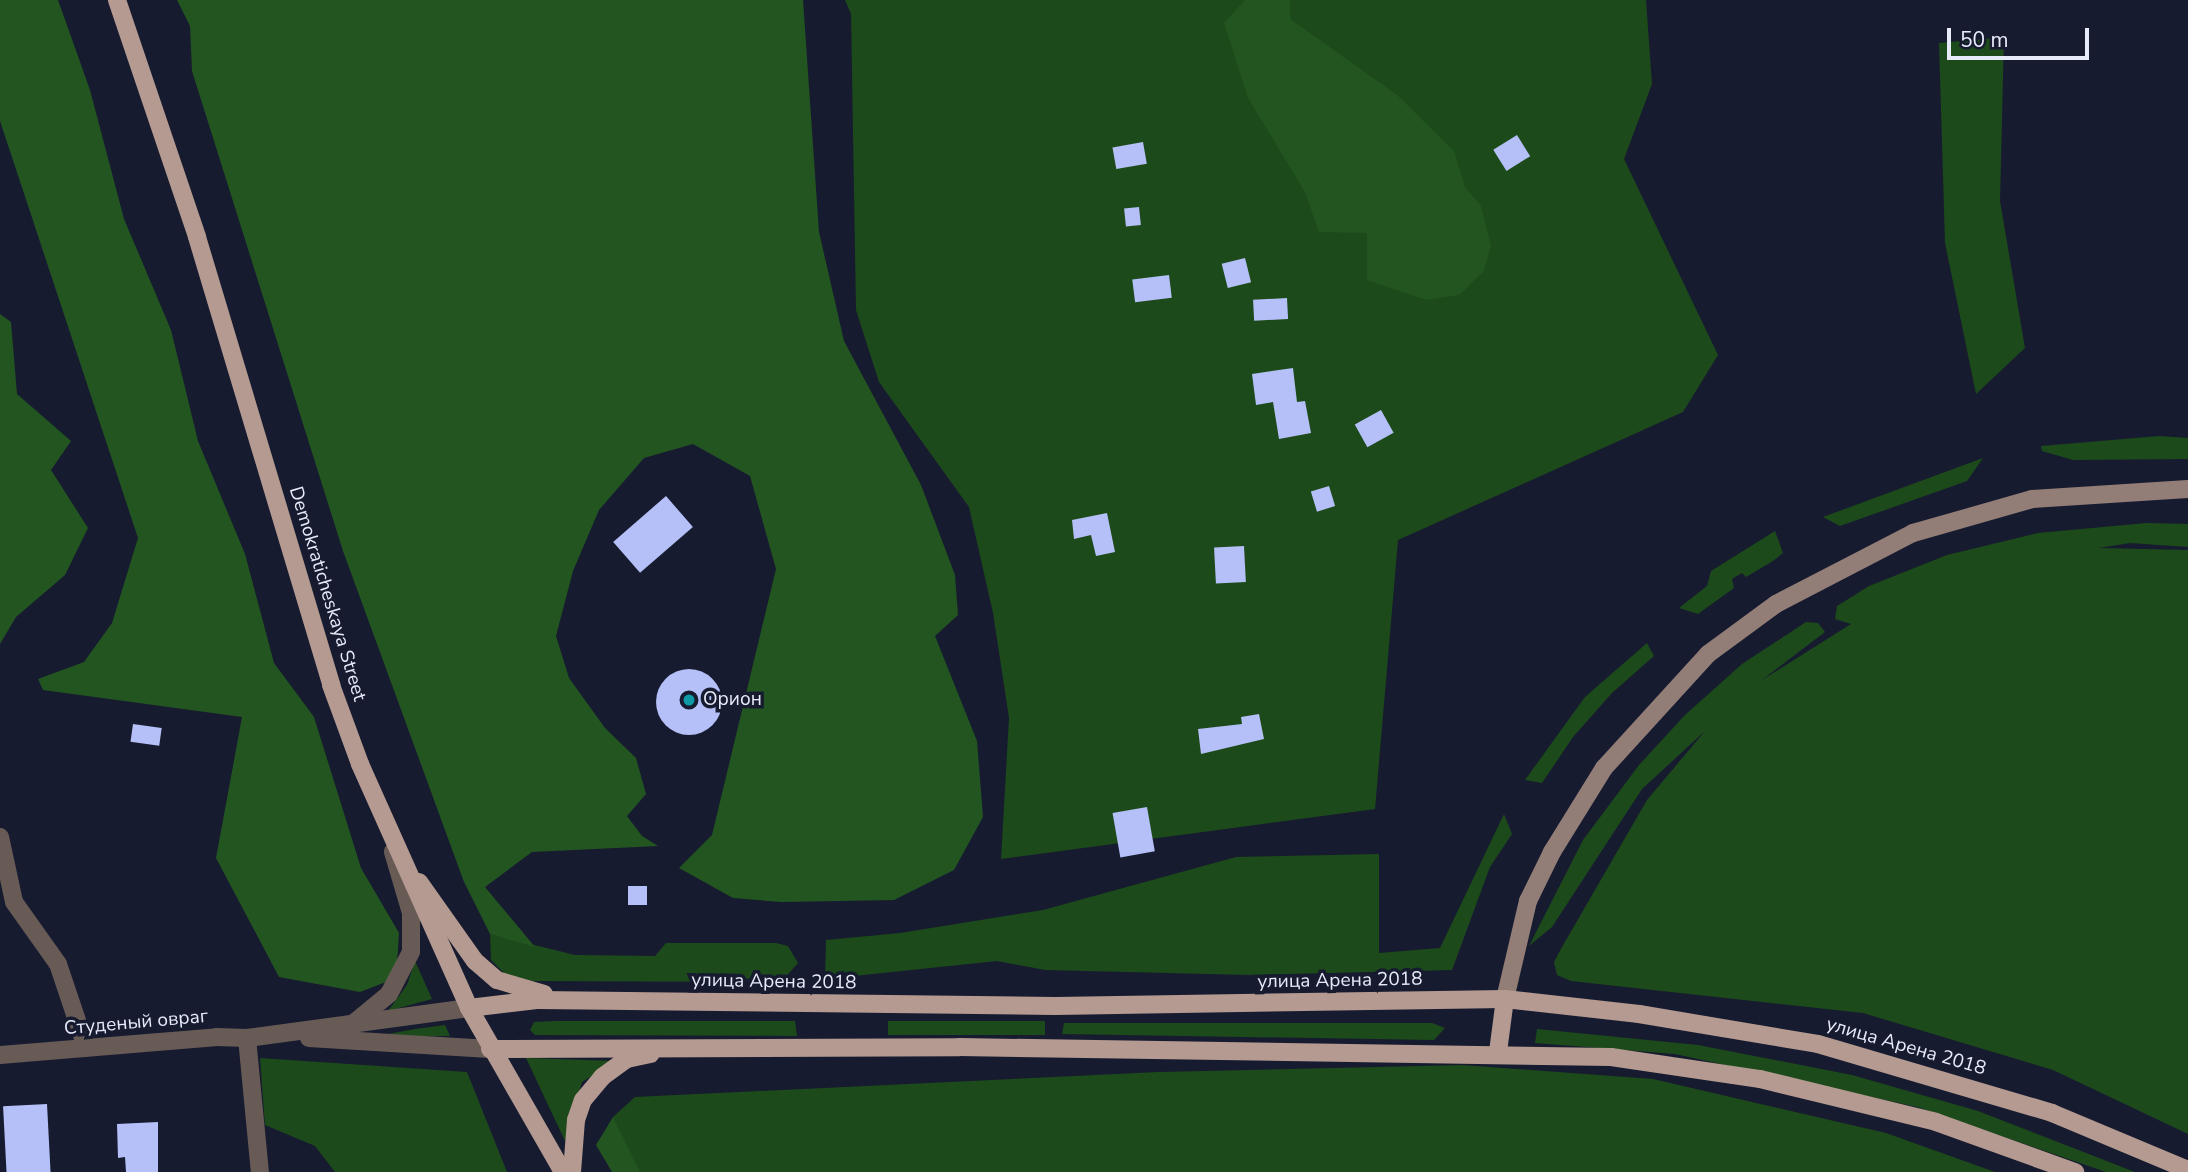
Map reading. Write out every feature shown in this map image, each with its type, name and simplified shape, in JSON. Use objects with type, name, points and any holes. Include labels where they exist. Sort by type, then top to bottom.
[{"type":"main road","name":"Demokraticheskaya Street","points":[[117,0],[197,237],[331,685],[389,838],[468,1008],[563,1172]]},
{"type":"main road","points":[[1498,1052],[1505,999],[1528,901],[1552,852],[1604,768],[1708,654],[1776,604],[1913,533],[2032,499],[2188,489]]},
{"type":"main road","points":[[389,838],[475,961],[498,979],[569,1000]]},
{"type":"main road","name":"улица Арена 2018","points":[[468,1008],[569,1000],[1055,1006],[1505,999],[1639,1014],[1818,1044],[2052,1113],[2188,1170]]},
{"type":"main road","points":[[572,1172],[576,1120],[583,1100],[602,1077],[627,1059],[690,1047]]},
{"type":"main road","points":[[491,1049],[690,1047],[1498,1052],[1611,1057],[1760,1079],[1936,1122],[2075,1172]]},
{"type":"street","points":[[0,837],[7,900],[58,964],[86,1048]]},
{"type":"street","points":[[353,1023],[389,994],[411,952],[411,913],[389,838]]},
{"type":"street","points":[[275,1035],[468,1008]]},
{"type":"street","points":[[275,1035],[491,1049]]},
{"type":"street","name":"Студеный овраг","points":[[0,1055],[275,1035]]},
{"type":"street","points":[[247,1038],[260,1172]]},
{"type":"green space","points":[[0,0],[58,0],[90,90],[124,219],[171,330],[198,441],[245,554],[274,663],[314,717],[361,868],[399,933],[397,963],[386,982],[360,992],[279,977],[216,858],[242,717],[43,690],[38,679],[84,662],[112,623],[138,538],[0,121]]},
{"type":"green space","points":[[177,0],[803,0],[819,232],[844,341],[921,485],[955,575],[958,615],[935,636],[977,741],[983,817],[954,870],[894,900],[781,902],[733,898],[679,868],[712,835],[776,569],[750,476],[693,444],[644,458],[599,510],[573,571],[556,636],[569,678],[605,728],[636,758],[646,794],[627,816],[642,836],[658,846],[532,852],[485,887],[535,947],[490,934],[464,882],[343,551],[192,71],[190,26]]},
{"type":"green space","points":[[845,0],[1646,0],[1652,84],[1624,159],[1718,355],[1683,412],[1398,540],[1375,809],[1001,859],[1009,718],[993,613],[969,507],[879,382],[856,310],[851,14]]},
{"type":"green space","points":[[1245,0],[1290,0],[1290,19],[1397,95],[1454,151],[1465,187],[1481,206],[1491,246],[1484,271],[1459,295],[1426,300],[1367,280],[1367,233],[1319,232],[1305,192],[1248,98],[1224,23]]},
{"type":"green space","points":[[2004,37],[2000,201],[2025,348],[1976,394],[1945,243],[1939,43]]},
{"type":"green space","points":[[0,314],[11,322],[17,394],[71,441],[51,470],[88,528],[65,575],[16,617],[0,644]]},
{"type":"green space","points":[[2159,436],[2188,438],[2188,459],[2073,460],[2042,451],[2041,446]]},
{"type":"green space","points":[[1983,458],[1967,481],[1840,526],[1823,517]]},
{"type":"green space","points":[[2146,523],[2188,524],[2188,547],[2130,543],[2099,548],[2188,550],[2188,1134],[2053,1070],[1863,1013],[1571,981],[1557,975],[1554,962],[1647,800],[1705,731],[1642,789],[1552,927],[1529,946],[1583,840],[1639,765],[1685,715],[1742,664],[1806,622],[1818,623],[1825,632],[1762,680],[1851,624],[1835,619],[1837,606],[1869,586],[1947,555],[2038,533]]},
{"type":"green space","points":[[1775,531],[1783,553],[1746,577],[1742,573],[1732,579],[1734,588],[1698,614],[1679,608],[1707,586],[1711,571]]},
{"type":"green space","points":[[1647,643],[1654,656],[1612,693],[1573,737],[1542,783],[1525,780],[1585,697]]},
{"type":"green space","points":[[1504,814],[1512,834],[1490,867],[1452,970],[1250,975],[1045,970],[997,961],[825,979],[826,940],[900,933],[1043,910],[1236,857],[1379,854],[1379,953],[1440,948]]},
{"type":"green space","points":[[490,934],[575,955],[655,956],[666,943],[776,943],[788,946],[798,963],[781,982],[532,981],[509,978],[491,960]]},
{"type":"green space","points":[[415,961],[432,999],[388,1011],[407,985]]},
{"type":"green space","points":[[795,1021],[797,1036],[535,1035],[530,1030],[534,1022]]},
{"type":"green space","points":[[888,1021],[1045,1021],[1045,1035],[888,1035]]},
{"type":"green space","points":[[1064,1023],[1432,1023],[1445,1028],[1434,1040],[1062,1034]]},
{"type":"green space","points":[[445,1025],[450,1036],[372,1037],[415,1029]]},
{"type":"green space","points":[[1537,1029],[1698,1045],[1852,1075],[1978,1111],[2135,1172],[2106,1172],[1917,1107],[1675,1054],[1535,1043]]},
{"type":"green space","points":[[260,1058],[467,1072],[507,1172],[335,1172],[315,1146],[265,1125]]},
{"type":"green space","points":[[526,1058],[616,1061],[582,1082],[565,1141]]},
{"type":"green space","points":[[1462,1065],[1653,1079],[1886,1133],[1995,1172],[628,1172],[613,1117],[635,1097],[1158,1072]]},
{"type":"green space","points":[[613,1117],[640,1172],[612,1172],[596,1145]]},
{"type":"building","points":[[1517,135],[1530,156],[1507,171],[1493,150]]},
{"type":"building","points":[[1143,142],[1147,164],[1116,169],[1112,147]]},
{"type":"building","points":[[1139,207],[1141,225],[1126,226],[1124,209]]},
{"type":"building","points":[[1245,258],[1251,282],[1228,288],[1222,264]]},
{"type":"building","points":[[1169,275],[1172,298],[1135,302],[1132,280]]},
{"type":"building","points":[[1287,298],[1288,319],[1254,321],[1253,300]]},
{"type":"building","points":[[1293,368],[1297,402],[1305,401],[1311,433],[1279,439],[1273,402],[1256,405],[1252,374]]},
{"type":"building","points":[[1381,410],[1394,433],[1367,447],[1355,425]]},
{"type":"building","points":[[1329,486],[1335,506],[1317,512],[1311,492]]},
{"type":"building","points":[[666,496],[693,527],[640,573],[613,542]]},
{"type":"building","points":[[1107,513],[1115,552],[1096,556],[1091,535],[1074,539],[1072,520]]},
{"type":"building","points":[[1244,546],[1246,582],[1216,584],[1214,548]]},
{"type":"building","name":"Орион","points":[[689,669],[712,679],[722,702],[712,725],[689,735],[666,725],[656,702],[666,679]]},
{"type":"building","points":[[1259,714],[1264,739],[1201,754],[1198,729],[1242,724],[1241,717]]},
{"type":"building","points":[[133,724],[162,728],[159,746],[130,742]]},
{"type":"building","points":[[1147,807],[1155,851],[1120,857],[1113,813]]},
{"type":"building","points":[[628,886],[647,886],[647,905],[628,905]]},
{"type":"building","points":[[47,1104],[51,1172],[7,1172],[3,1106]]},
{"type":"building","points":[[158,1122],[158,1172],[126,1172],[125,1157],[118,1158],[117,1124]]},
{"type":"place","name":"Орион","points":[[689,700]]}]
